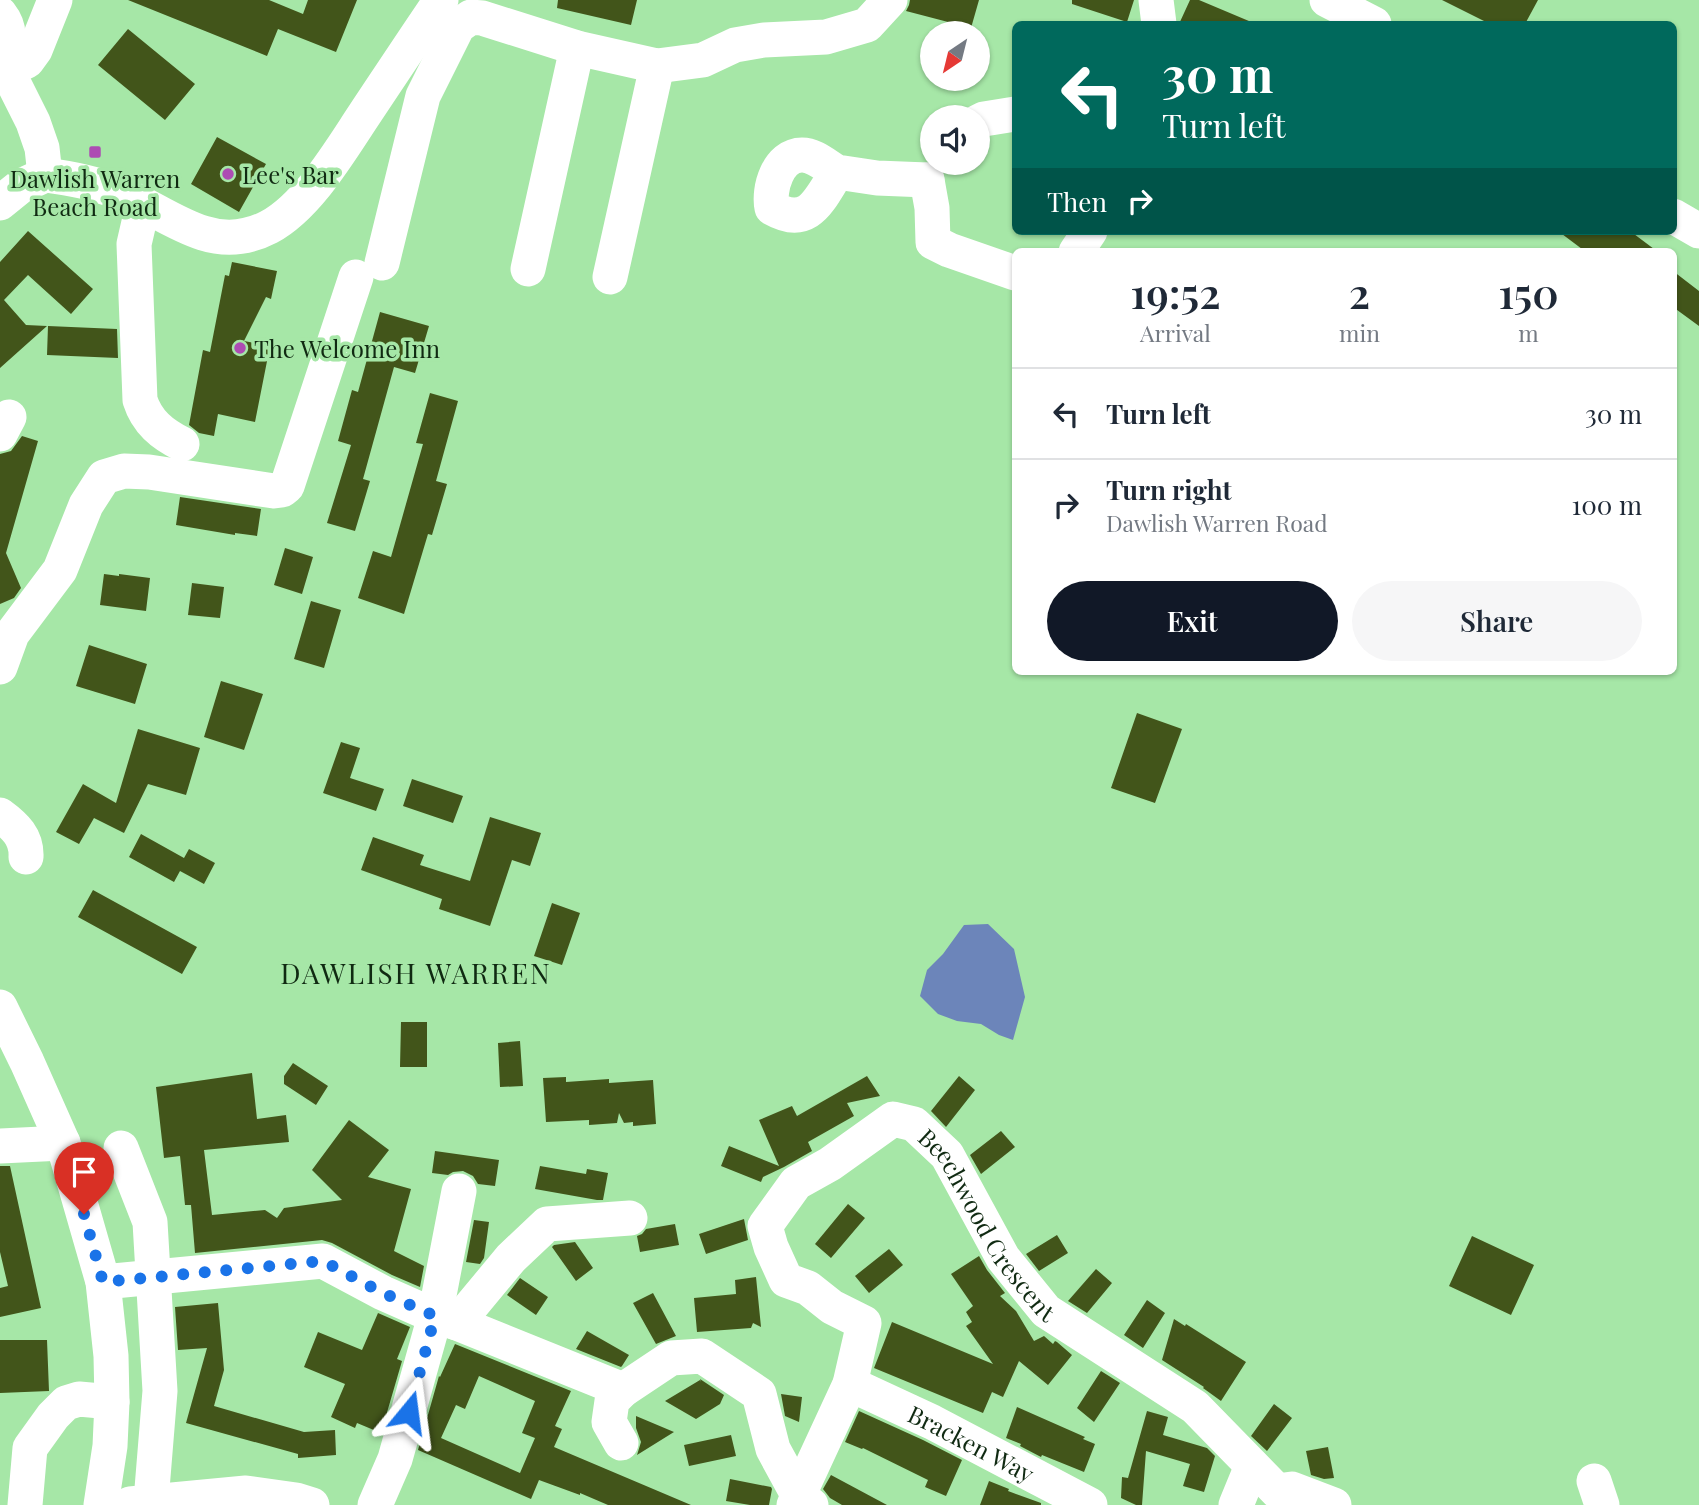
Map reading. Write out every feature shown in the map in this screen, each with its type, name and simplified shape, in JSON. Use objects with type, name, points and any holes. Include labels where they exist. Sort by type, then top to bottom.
[{"type":"street","points":[[3,61],[27,61],[35,50],[55,0]]},
{"type":"street","points":[[0,203],[20,186],[44,175],[95,184],[118,192],[202,233],[226,238],[250,235],[271,226],[298,205],[335,159],[441,0]]},
{"type":"street","points":[[0,667],[12,634],[60,570],[86,505],[104,477],[124,471],[149,472],[274,491],[287,486],[369,270],[423,96],[458,26],[471,17],[482,18],[578,48],[657,66],[703,60],[735,45],[764,40],[826,37],[867,25],[890,0]]},
{"type":"street","points":[[1156,0],[1159,21]]},
{"type":"street","points":[[1327,0],[1368,21]]},
{"type":"street","points":[[0,14],[7,25],[9,37],[3,61],[33,122],[42,148],[44,175]]},
{"type":"street","points":[[528,269],[578,48]]},
{"type":"street","points":[[610,277],[657,66]]},
{"type":"street","points":[[990,118],[1012,114]]},
{"type":"street","points":[[837,173],[877,178],[920,173]]},
{"type":"street","points":[[934,175],[933,242],[1012,272]]},
{"type":"street","points":[[143,205],[134,244],[139,400],[156,428],[182,444]]},
{"type":"street","points":[[1677,218],[1699,231]]},
{"type":"street","points":[[0,815],[17,828],[27,847],[26,857]]},
{"type":"street","points":[[0,1007],[63,1143],[103,1282],[111,1356],[112,1402],[110,1446],[101,1505]]},
{"type":"street","name":"Beechwood Crescent","points":[[801,1502],[850,1384],[863,1323],[832,1307],[808,1288],[786,1280],[765,1226],[796,1183],[830,1164],[892,1119],[914,1124],[947,1155],[1003,1258],[1046,1311],[1195,1406],[1252,1466]]},
{"type":"street","points":[[0,1146],[63,1143]]},
{"type":"street","points":[[121,1148],[150,1222],[160,1391],[135,1503],[246,1493],[312,1505]]},
{"type":"street","points":[[375,1505],[395,1460],[446,1319],[459,1191]]},
{"type":"street","points":[[446,1319],[547,1224],[630,1218]]},
{"type":"street","points":[[103,1282],[323,1261],[383,1293],[623,1390]]},
{"type":"street","points":[[621,1443],[609,1422],[612,1401],[623,1390],[671,1358],[702,1356],[759,1394],[773,1449],[801,1502]]},
{"type":"street","name":"Bracken Way","points":[[850,1384],[932,1422],[1090,1505]]},
{"type":"street","points":[[25,1505],[30,1448],[54,1416],[66,1404],[79,1399],[112,1402]]},
{"type":"street","points":[[1252,1466],[1264,1498],[1292,1489],[1334,1505]]},
{"type":"street","points":[[1236,1505],[1252,1466]]},
{"type":"water","points":[[988,924],[1014,949],[1025,997],[1013,1040],[981,1024],[957,1021],[938,1014],[920,996],[927,970],[943,954],[964,925]]},
{"type":"building","points":[[128,0],[269,0],[303,14],[308,0],[357,0],[336,52],[278,29],[267,56]]},
{"type":"building","points":[[558,0],[637,0],[631,25],[557,8]]},
{"type":"building","points":[[910,0],[979,0],[973,21],[944,21],[906,11]]},
{"type":"building","points":[[1072,0],[1134,0],[1127,21],[1072,4]]},
{"type":"building","points":[[1190,0],[1199,0],[1249,21],[1180,21]]},
{"type":"building","points":[[1442,0],[1538,0],[1527,21],[1484,21]]},
{"type":"building","points":[[128,29],[195,84],[165,120],[98,65]]},
{"type":"building","name":"Lee's Bar","points":[[217,137],[266,164],[239,212],[191,184]]},
{"type":"building","points":[[28,231],[93,289],[71,314],[28,275],[4,300],[26,325],[47,326],[0,368],[0,262]]},
{"type":"building","points":[[1563,235],[1635,235],[1653,248],[1581,248]]},
{"type":"building","name":"The Welcome Inn","points":[[232,262],[277,271],[271,299],[266,297],[244,341],[270,346],[255,422],[218,414],[214,436],[199,433],[189,425],[203,350],[210,352],[225,275],[229,276]]},
{"type":"building","points":[[1677,274],[1699,291],[1699,326],[1677,310]]},
{"type":"building","points":[[380,312],[429,326],[415,373],[394,367],[363,479],[370,481],[355,531],[327,523],[351,445],[338,441],[352,390],[358,392]]},
{"type":"building","points":[[48,326],[117,329],[118,358],[47,355]]},
{"type":"building","points":[[430,393],[458,401],[436,481],[447,484],[432,535],[428,534],[404,614],[358,598],[373,551],[391,557],[423,444],[416,443]]},
{"type":"building","points":[[22,436],[38,441],[6,553],[21,588],[14,598],[0,604],[0,454],[11,451]]},
{"type":"building","points":[[180,497],[261,509],[257,536],[176,525]]},
{"type":"building","points":[[285,548],[313,557],[302,594],[274,585]]},
{"type":"building","points":[[104,574],[150,578],[146,611],[100,605]]},
{"type":"building","points":[[192,583],[224,587],[220,618],[188,615]]},
{"type":"building","points":[[311,601],[341,610],[324,668],[294,659]]},
{"type":"building","points":[[89,645],[147,664],[135,704],[76,686]]},
{"type":"building","points":[[221,681],[263,694],[244,750],[204,737]]},
{"type":"building","points":[[1137,713],[1182,729],[1155,803],[1111,788]]},
{"type":"building","points":[[138,729],[200,748],[186,795],[148,784],[124,833],[94,818],[79,844],[56,832],[83,784],[116,803]]},
{"type":"building","points":[[341,742],[360,748],[350,778],[384,789],[376,811],[323,793]]},
{"type":"building","points":[[412,779],[463,796],[453,823],[403,806]]},
{"type":"building","points":[[490,817],[541,833],[530,866],[512,860],[490,926],[439,909],[442,899],[361,870],[373,837],[424,855],[420,865],[470,881]]},
{"type":"building","points":[[141,834],[184,858],[189,849],[215,863],[204,884],[180,871],[174,882],[129,857]]},
{"type":"building","points":[[93,890],[197,947],[182,974],[78,917]]},
{"type":"building","points":[[552,903],[580,913],[562,965],[534,956]]},
{"type":"building","points":[[401,1022],[427,1022],[427,1067],[400,1067]]},
{"type":"building","points":[[520,1041],[523,1086],[500,1087],[498,1043]]},
{"type":"building","points":[[293,1063],[328,1086],[316,1105],[284,1084],[284,1076]]},
{"type":"building","points":[[252,1073],[257,1119],[286,1115],[289,1142],[204,1150],[212,1215],[265,1210],[277,1218],[284,1208],[342,1200],[312,1170],[349,1120],[389,1150],[368,1177],[411,1189],[394,1251],[424,1266],[420,1287],[322,1240],[195,1253],[191,1205],[185,1205],[180,1156],[164,1158],[156,1087]]},
{"type":"building","points":[[867,1076],[880,1096],[847,1103],[854,1116],[808,1142],[812,1151],[763,1177],[761,1182],[721,1166],[729,1146],[779,1166],[759,1120],[792,1106],[797,1116]]},
{"type":"building","points":[[959,1076],[975,1090],[946,1127],[931,1111]]},
{"type":"building","points":[[566,1077],[566,1082],[653,1080],[656,1124],[633,1126],[633,1122],[624,1123],[619,1113],[617,1123],[589,1125],[589,1120],[546,1122],[543,1078]]},
{"type":"building","points":[[1001,1131],[1015,1147],[981,1174],[970,1155]]},
{"type":"building","points":[[435,1151],[499,1160],[495,1186],[478,1184],[473,1176],[463,1171],[448,1175],[432,1173]]},
{"type":"building","points":[[0,1166],[10,1166],[41,1308],[0,1317],[0,1288],[8,1286],[0,1252]]},
{"type":"building","points":[[540,1166],[586,1174],[587,1169],[608,1173],[603,1200],[535,1189]]},
{"type":"building","points":[[848,1204],[865,1218],[831,1258],[815,1244]]},
{"type":"building","points":[[744,1219],[748,1240],[706,1254],[699,1234]]},
{"type":"building","points":[[474,1220],[489,1222],[484,1258],[480,1264],[466,1262]]},
{"type":"building","points":[[675,1224],[679,1245],[640,1252],[637,1236],[646,1229]]},
{"type":"building","points":[[1057,1235],[1068,1253],[1039,1271],[1026,1254]]},
{"type":"building","points":[[1472,1236],[1534,1265],[1511,1315],[1449,1286]]},
{"type":"building","points":[[575,1242],[593,1268],[576,1281],[552,1247]]},
{"type":"building","points":[[889,1249],[903,1265],[869,1293],[855,1276]]},
{"type":"building","points":[[979,1256],[1005,1293],[1000,1296],[1016,1311],[1034,1341],[1044,1336],[1053,1344],[1057,1342],[1072,1355],[1048,1385],[1019,1361],[1003,1397],[992,1392],[983,1413],[874,1368],[892,1322],[993,1364],[966,1326],[972,1322],[966,1312],[973,1306],[951,1274]]},
{"type":"building","points":[[1096,1269],[1112,1283],[1087,1313],[1068,1301]]},
{"type":"building","points":[[756,1277],[761,1327],[753,1323],[751,1328],[697,1332],[694,1298],[736,1294],[735,1280]]},
{"type":"building","points":[[520,1278],[548,1297],[536,1315],[507,1295]]},
{"type":"building","points":[[653,1293],[676,1336],[656,1344],[633,1303]]},
{"type":"building","points":[[1147,1300],[1165,1313],[1143,1348],[1124,1335]]},
{"type":"building","points":[[218,1303],[224,1370],[214,1406],[304,1432],[335,1430],[336,1455],[298,1458],[298,1454],[186,1423],[207,1348],[178,1350],[175,1307]]},
{"type":"building","points":[[378,1313],[410,1327],[397,1359],[402,1361],[381,1433],[357,1423],[355,1428],[331,1417],[345,1384],[304,1367],[318,1332],[362,1350]]},
{"type":"building","points":[[1174,1319],[1246,1362],[1221,1401],[1162,1360]]},
{"type":"building","points":[[587,1331],[629,1355],[621,1367],[576,1349]]},
{"type":"building","points":[[0,1340],[47,1340],[49,1391],[0,1393]]},
{"type":"building","points":[[455,1344],[571,1391],[555,1426],[562,1429],[554,1447],[691,1505],[608,1505],[539,1480],[531,1499],[418,1450],[440,1377]],"holes":[[[479,1376],[535,1401],[522,1433],[535,1438],[520,1473],[441,1438],[456,1405],[465,1409]]]},
{"type":"building","points":[[1101,1371],[1120,1383],[1094,1422],[1077,1408]]},
{"type":"building","points":[[700,1379],[724,1395],[720,1404],[696,1419],[665,1401],[700,1380],[701,1382]]},
{"type":"building","points":[[781,1394],[802,1397],[799,1422],[785,1416]]},
{"type":"building","points":[[1274,1404],[1292,1418],[1267,1451],[1251,1436]]},
{"type":"building","points":[[1017,1407],[1095,1444],[1084,1472],[1042,1455],[1041,1457],[1006,1438]]},
{"type":"building","points":[[859,1411],[962,1460],[946,1496],[925,1487],[928,1480],[845,1442]]},
{"type":"building","points":[[1147,1411],[1168,1417],[1163,1435],[1207,1448],[1215,1456],[1204,1492],[1183,1486],[1190,1464],[1146,1451],[1142,1505],[1121,1498],[1122,1477],[1128,1478]]},
{"type":"building","points":[[636,1416],[674,1432],[637,1455],[641,1442],[636,1428]]},
{"type":"building","points":[[731,1435],[736,1456],[689,1466],[684,1445]]},
{"type":"building","points":[[1328,1447],[1334,1478],[1324,1479],[1311,1475],[1306,1451]]},
{"type":"building","points":[[831,1475],[887,1505],[842,1505],[830,1498],[823,1489]]},
{"type":"building","points":[[730,1479],[771,1487],[769,1505],[726,1501]]},
{"type":"building","points":[[989,1481],[1041,1503],[1041,1505],[980,1505]]},
{"type":"place","name":"Dawlish Warren Beach Road","points":[[95,152]]},
{"type":"place","name":"Lee's Bar","points":[[228,174]]},
{"type":"place","name":"The Welcome Inn","points":[[240,348]]},
{"type":"district","name":"DAWLISH WARREN","points":[[416,972]]},
{"type":"route","points":[[84,1214],[103,1282],[323,1261],[383,1293],[435,1316],[409,1412]]}]
